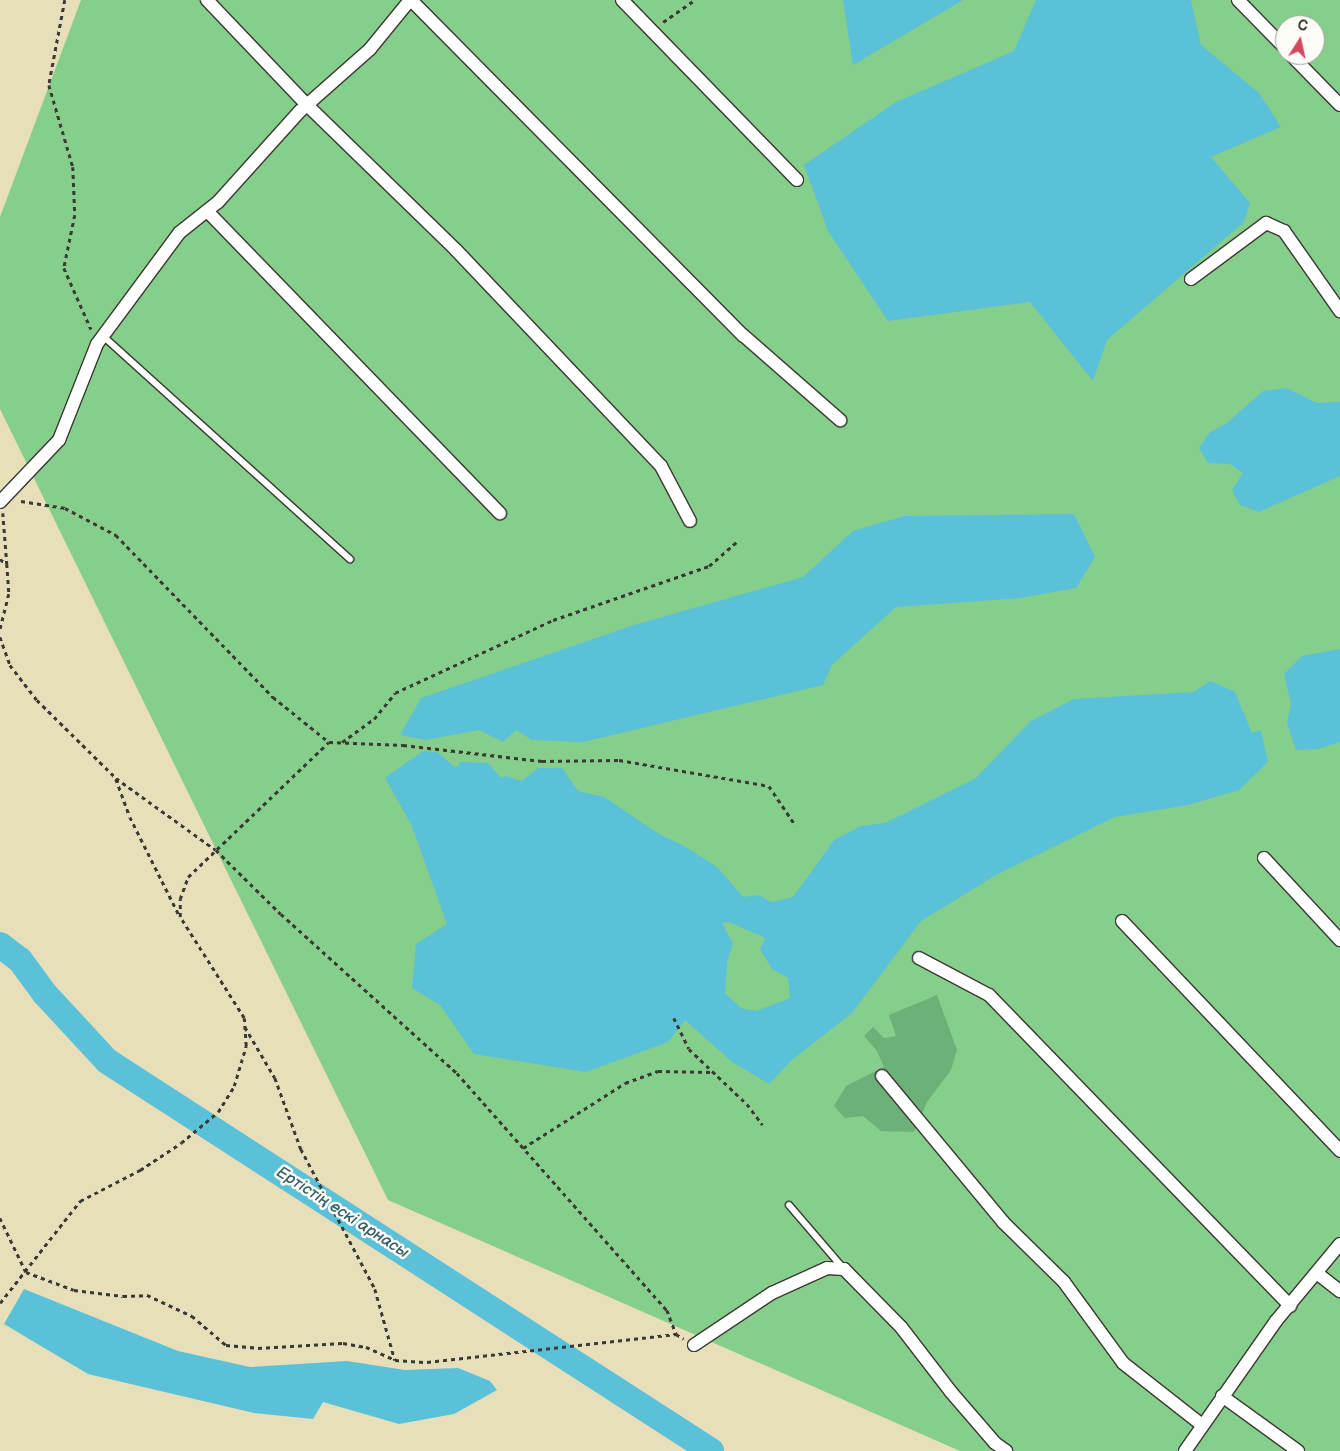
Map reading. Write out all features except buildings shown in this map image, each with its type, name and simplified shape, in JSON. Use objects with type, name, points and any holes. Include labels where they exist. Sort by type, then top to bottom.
[{"type":"street","points":[[206,0],[307,105],[456,250],[661,466],[690,521]]},
{"type":"street","points":[[2,503],[59,440],[100,340],[179,232],[207,211],[307,105],[370,49],[411,0],[744,336],[840,420]]},
{"type":"street","points":[[622,0],[797,180]]},
{"type":"street","points":[[1238,0],[1275,38]]},
{"type":"street","points":[[1301,65],[1340,105]]},
{"type":"street","points":[[207,211],[500,513]]},
{"type":"street","points":[[1191,279],[1266,222],[1284,231],[1340,310]]},
{"type":"street","points":[[1264,858],[1340,940]]},
{"type":"street","points":[[1122,921],[1340,1151]]},
{"type":"street","points":[[919,958],[989,995],[1290,1306]]},
{"type":"street","points":[[882,1076],[1002,1222],[1064,1282],[1123,1363],[1202,1425]]},
{"type":"street","points":[[1185,1451],[1222,1396],[1340,1244]]},
{"type":"street","points":[[694,1345],[772,1293],[827,1268],[844,1269],[901,1327],[951,1392],[995,1443],[1006,1451]]},
{"type":"street","points":[[1318,1274],[1340,1291]]},
{"type":"street","points":[[1222,1396],[1298,1451]]},
{"type":"lane","points":[[100,340],[350,559]]},
{"type":"lane","points":[[789,1205],[844,1269]]},
{"type":"path","points":[[66,0],[49,86],[73,167],[75,215],[64,268],[100,340]]},
{"type":"path","points":[[651,31],[694,0]]},
{"type":"path","points":[[0,629],[9,594],[2,503],[65,508],[116,535],[273,697],[329,742],[403,745],[542,762],[619,760],[769,786],[796,826]]},
{"type":"path","points":[[341,743],[374,719],[395,693],[553,620],[709,566],[739,540]]},
{"type":"path","points":[[0,559],[7,564]]},
{"type":"path","points":[[0,637],[10,665],[37,700],[116,778],[216,850],[281,914],[458,1073],[522,1148],[667,1310],[676,1334],[694,1345]]},
{"type":"path","points":[[180,917],[180,899],[188,877],[329,742]]},
{"type":"path","points":[[0,1303],[80,1201],[140,1170],[181,1143],[218,1112],[234,1086],[246,1046],[244,1018],[180,917],[130,817],[116,778]]},
{"type":"path","points":[[674,1018],[689,1049],[711,1072],[747,1104],[763,1126]]},
{"type":"path","points":[[244,1026],[275,1078],[301,1149],[375,1290],[395,1360]]},
{"type":"path","points":[[522,1148],[625,1082],[658,1071],[711,1072]]},
{"type":"path","points":[[0,1218],[26,1272],[74,1290],[123,1296],[147,1294],[192,1316],[226,1345],[258,1348],[343,1343],[366,1347],[395,1360],[427,1362],[488,1357],[676,1334]]},
{"type":"green space","points":[[81,0],[1340,0],[1340,1451],[960,1451],[388,1200],[0,409],[0,217]]},
{"type":"green space","points":[[937,995],[957,1050],[951,1070],[927,1102],[914,1132],[881,1131],[863,1116],[845,1118],[834,1106],[846,1086],[884,1067],[877,1051],[864,1036],[873,1027],[884,1038],[896,1036],[889,1015]]},
{"type":"water","points":[[843,0],[963,0],[853,65]]},
{"type":"water","points":[[1036,0],[1191,0],[1201,45],[1259,93],[1281,127],[1211,157],[1250,203],[1244,222],[1107,340],[1093,381],[1030,302],[888,321],[828,231],[804,165],[896,102],[1014,51]]},
{"type":"water","points":[[1287,388],[1317,403],[1340,402],[1340,476],[1259,512],[1240,505],[1232,490],[1243,473],[1230,464],[1208,463],[1199,448],[1209,433],[1227,423],[1263,391]]},
{"type":"water","points":[[1074,514],[1095,557],[1076,588],[1020,598],[896,607],[832,665],[823,685],[583,742],[532,740],[516,730],[503,742],[479,730],[426,740],[400,735],[421,698],[634,625],[803,577],[853,531],[904,516]]},
{"type":"water","points":[[1340,649],[1340,742],[1318,749],[1296,750],[1287,723],[1291,704],[1284,674],[1302,656]]},
{"type":"water","points":[[1210,681],[1235,692],[1252,733],[1261,730],[1268,762],[1239,790],[1188,805],[1115,817],[996,875],[921,921],[852,1013],[792,1060],[769,1084],[732,1062],[685,1020],[668,1042],[586,1072],[474,1054],[440,1005],[412,988],[416,944],[447,924],[411,824],[385,778],[423,751],[437,752],[456,768],[460,762],[488,763],[501,778],[506,776],[522,781],[538,768],[562,768],[578,791],[604,797],[659,834],[684,846],[717,867],[743,897],[758,895],[772,902],[793,897],[834,840],[861,826],[885,823],[976,778],[1031,721],[1074,699],[1194,692]],"holes":[[[729,922],[765,938],[760,949],[772,969],[788,978],[790,998],[756,1011],[741,1008],[725,993],[727,962],[733,944],[722,923]]]},
{"type":"water","points":[[24,1289],[178,1351],[250,1367],[347,1361],[405,1370],[458,1368],[490,1381],[497,1390],[454,1414],[399,1424],[323,1402],[313,1419],[254,1413],[88,1374],[4,1324]]},
{"type":"waterway","name":"Ертістің ескі арнасы","points":[[0,945],[20,960],[45,994],[107,1061],[711,1451]]}]
